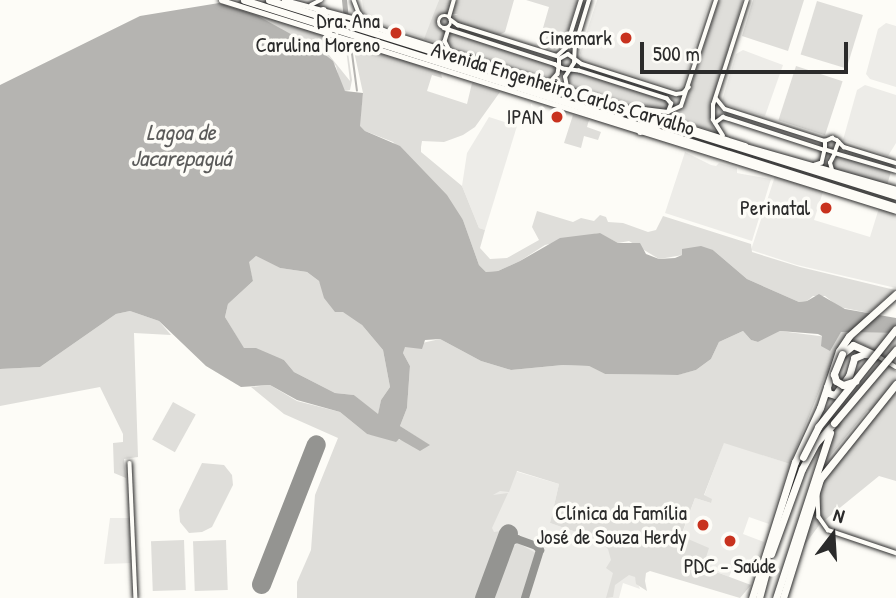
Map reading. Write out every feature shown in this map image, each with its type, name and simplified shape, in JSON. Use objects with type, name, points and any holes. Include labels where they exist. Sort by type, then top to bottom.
[{"type":"highway","name":"Avenida Engenheiro Carlos Carvalho","points":[[244,0],[340,17],[353,29],[469,76],[653,125]]},
{"type":"highway","name":"Avenida Engenheiro Carlos Carvalho","points":[[269,0],[321,15],[341,32],[369,28],[419,47],[599,104],[665,132],[864,192],[875,189],[896,192]]},
{"type":"highway","points":[[254,3],[271,13]]},
{"type":"highway","points":[[294,3],[321,15],[328,32]]},
{"type":"highway","points":[[369,28],[396,35]]},
{"type":"highway","points":[[405,58],[415,56],[419,47],[412,40]]},
{"type":"highway","points":[[469,76],[471,64],[483,63]]},
{"type":"highway","points":[[523,75],[599,104]]},
{"type":"highway","points":[[563,101],[587,114]]},
{"type":"highway","points":[[640,131],[653,125],[650,115]]},
{"type":"highway","points":[[665,132],[671,122],[702,131]]},
{"type":"highway","name":"Avenida Engenheiro Carlos Carvalho","points":[[665,132],[757,148],[896,192]]},
{"type":"highway","name":"Avenida Engenheiro Carlos Carvalho","points":[[721,140],[864,192]]},
{"type":"highway","points":[[795,160],[823,175]]},
{"type":"highway","points":[[859,180],[864,192],[874,202]]},
{"type":"highway","points":[[874,202],[875,189]]},
{"type":"highway","points":[[852,197],[864,192]]},
{"type":"highway","name":"Avenida Engenheiro Carlos Carvalho","points":[[874,202],[896,209]]},
{"type":"highway","points":[[757,597],[786,495],[839,351],[853,333],[896,294]]},
{"type":"highway","points":[[786,495],[818,427],[896,329]]},
{"type":"highway","points":[[855,380],[843,385],[836,381],[834,374],[842,354],[853,345],[876,355]]},
{"type":"highway","points":[[757,597],[802,469],[816,443],[896,353]]},
{"type":"highway","points":[[828,383],[828,393],[835,395],[849,376],[854,358],[864,354],[876,355]]},
{"type":"highway","points":[[776,598],[825,472],[896,384]]},
{"type":"highway","points":[[783,598],[816,469],[824,444],[835,424]]},
{"type":"highway","points":[[809,513],[816,469]]},
{"type":"highway","points":[[789,506],[803,474],[809,473],[810,480],[797,541]]},
{"type":"main road","name":"Avenida Engenheiro Carlos Carvalho","points":[[221,0],[328,32],[341,32]]},
{"type":"main road","name":"Avenida Engenheiro Carlos Carvalho","points":[[284,0],[321,15]]},
{"type":"main road","name":"Avenida Engenheiro Carlos Carvalho","points":[[353,29],[405,58],[640,131],[665,132],[852,197],[874,202]]},
{"type":"main road","name":"Avenida Engenheiro Carlos Carvalho","points":[[396,35],[702,131],[721,140]]},
{"type":"street","points":[[304,6],[323,0],[321,15]]},
{"type":"street","points":[[354,0],[369,28]]},
{"type":"street","points":[[451,52],[446,38],[454,0]]},
{"type":"street","points":[[550,83],[557,78],[561,55],[568,43],[581,0]]},
{"type":"street","points":[[569,89],[564,81],[589,0]]},
{"type":"street","points":[[626,107],[668,112],[681,106],[716,0]]},
{"type":"street","points":[[721,140],[712,114],[746,1]]},
{"type":"street","points":[[668,112],[671,104],[667,99],[459,33],[439,24],[440,19],[450,18],[498,38],[561,55],[568,54],[582,64],[676,94],[683,93],[689,87]]},
{"type":"street","points":[[446,38],[459,33]]},
{"type":"street","points":[[568,43],[575,46]]},
{"type":"street","points":[[716,96],[725,109],[825,141],[832,138],[896,163]]},
{"type":"street","points":[[715,126],[717,120],[723,117],[896,171]]},
{"type":"street","points":[[813,165],[822,163],[825,141]]},
{"type":"street","points":[[834,172],[830,163],[839,142]]},
{"type":"street","points":[[876,355],[896,367]]},
{"type":"street","points":[[130,463],[136,598]]},
{"type":"street","points":[[825,472],[818,500],[819,517],[824,527],[831,532],[896,553]]},
{"type":"shaded area","points":[[362,0],[439,0],[428,35],[424,38],[370,21],[364,14]]},
{"type":"shaded area","points":[[439,0],[452,0],[447,15],[437,20],[438,26],[446,31],[443,44],[424,39]]},
{"type":"shaded area","points":[[457,0],[514,0],[505,32],[497,36],[457,23],[453,16],[458,14],[452,14]]},
{"type":"shaded area","points":[[526,0],[578,0],[566,37],[562,39],[566,42],[564,46],[560,45],[555,50],[543,47],[547,35],[552,37],[547,34],[548,29],[543,28],[549,7]]},
{"type":"shaded area","points":[[597,0],[710,0],[682,87],[675,89],[581,58],[580,53]]},
{"type":"shaded area","points":[[719,0],[743,0],[710,109],[710,120],[715,132],[663,115],[676,111],[686,101]]},
{"type":"shaded area","points":[[753,0],[804,0],[788,51],[742,36]]},
{"type":"shaded area","points":[[817,1],[863,15],[847,69],[801,55]]},
{"type":"shaded area","points":[[231,6],[346,39],[352,80],[350,90],[345,91],[341,86],[336,66],[318,49]],"holes":[[[324,34],[345,41],[350,81],[325,50]]]},
{"type":"shaded area","points":[[886,23],[896,26],[896,87],[870,79],[866,74],[878,29]]},
{"type":"shaded area","points":[[456,34],[553,64],[556,75],[550,81],[457,52],[447,42],[449,36]]},
{"type":"shaded area","points":[[352,42],[441,73],[442,78],[432,75],[427,91],[467,104],[472,83],[500,92],[475,127],[444,142],[422,141],[421,147],[421,152],[462,186],[479,228],[485,230],[480,248],[490,259],[507,258],[539,240],[532,227],[537,211],[573,222],[581,218],[594,221],[600,215],[606,217],[608,222],[623,223],[648,232],[656,230],[663,216],[751,244],[752,252],[800,267],[895,290],[869,313],[839,307],[825,296],[813,296],[807,301],[799,302],[747,279],[713,250],[659,259],[629,241],[618,243],[599,233],[545,245],[520,261],[498,271],[486,272],[479,265],[463,220],[393,142],[359,126],[363,93]]},
{"type":"shaded area","points":[[743,50],[783,65],[765,116],[727,105],[722,101],[736,54]]},
{"type":"shaded area","points":[[796,66],[843,81],[825,135],[778,120]]},
{"type":"shaded area","points":[[573,71],[666,100],[669,108],[654,110],[567,84],[567,74]]},
{"type":"shaded area","points":[[865,85],[896,95],[896,143],[888,156],[843,140],[857,90]]},
{"type":"shaded area","points":[[573,115],[589,120],[587,127],[601,132],[598,140],[584,136],[581,148],[564,143]]},
{"type":"shaded area","points":[[489,117],[517,126],[485,230],[479,228],[462,186],[467,153]]},
{"type":"shaded area","points":[[685,152],[711,165],[716,166],[719,163],[737,168],[737,173],[771,179],[752,241],[665,213]]},
{"type":"shaded area","points":[[839,156],[891,172],[887,185],[834,169],[832,162]]},
{"type":"shaded area","points":[[775,176],[823,192],[814,220],[870,237],[879,208],[896,213],[896,288],[797,265],[751,250]]},
{"type":"shaded area","points":[[256,256],[280,268],[307,272],[319,281],[324,292],[362,325],[383,350],[390,387],[381,400],[378,415],[354,395],[335,393],[294,372],[284,360],[244,349],[225,317],[228,304],[253,281],[248,262]]},
{"type":"shaded area","points":[[130,311],[159,321],[171,335],[134,333],[138,457],[124,459],[126,478],[114,473],[113,443],[123,442],[123,434],[100,387],[0,406],[0,369],[40,367],[116,314]]},
{"type":"shaded area","points":[[743,331],[751,340],[758,342],[780,331],[835,338],[840,332],[896,333],[896,362],[860,343],[851,342],[836,349],[790,464],[724,443],[704,495],[712,499],[711,503],[695,498],[681,536],[709,548],[703,567],[751,585],[740,598],[650,571],[646,573],[647,591],[636,584],[635,577],[629,575],[615,585],[613,597],[606,598],[613,573],[606,568],[611,560],[608,549],[602,544],[605,542],[550,523],[559,484],[517,471],[509,492],[500,491],[493,495],[508,493],[492,528],[494,532],[501,531],[476,598],[297,598],[297,582],[311,550],[315,495],[338,438],[284,414],[251,387],[270,385],[297,401],[340,412],[367,434],[429,445],[400,426],[407,408],[410,366],[403,353],[404,347],[440,339],[481,361],[511,370],[563,365],[589,366],[605,374],[677,375],[696,370],[711,359],[719,342]]},
{"type":"shaded area","points":[[878,362],[896,371],[896,481],[879,476],[820,524],[801,550],[822,483],[876,416],[868,410],[820,468],[833,418]]},
{"type":"shaded area","points":[[173,402],[196,415],[175,452],[152,440]]},
{"type":"shaded area","points":[[724,442],[790,464],[769,524],[749,517],[743,534],[764,542],[755,566],[736,560],[729,577],[703,566],[681,537],[695,498],[711,503],[704,496]]},
{"type":"shaded area","points":[[202,463],[224,465],[232,475],[233,485],[212,527],[202,532],[189,533],[180,522],[179,510]]},
{"type":"shaded area","points":[[511,470],[559,484],[550,523],[606,542],[635,577],[640,589],[623,583],[619,598],[448,598],[492,483]]},
{"type":"shaded area","points":[[110,518],[132,518],[134,563],[104,564]]},
{"type":"shaded area","points":[[184,540],[186,590],[153,591],[151,541]]},
{"type":"shaded area","points":[[226,540],[228,590],[195,591],[193,541]]},
{"type":"shaded area","points":[[518,543],[536,553],[521,598],[492,598],[510,549]]},
{"type":"water","name":"Lagoa de Jacarepaguá","points":[[219,3],[258,16],[318,49],[333,61],[345,91],[363,93],[360,126],[365,131],[400,146],[447,195],[463,220],[479,265],[486,272],[498,271],[520,261],[560,238],[600,233],[618,243],[640,243],[646,254],[659,259],[675,258],[682,255],[682,249],[701,246],[713,250],[747,279],[799,302],[819,294],[845,309],[896,318],[896,333],[841,332],[830,351],[821,346],[822,336],[818,334],[780,331],[758,342],[751,340],[743,331],[719,342],[711,359],[696,370],[678,375],[605,374],[589,366],[563,365],[511,370],[481,361],[440,339],[425,340],[422,349],[405,347],[403,353],[410,366],[407,408],[400,426],[430,445],[420,451],[399,439],[396,442],[367,434],[340,412],[297,400],[270,385],[241,387],[206,366],[159,321],[130,311],[116,314],[40,367],[0,369],[0,85],[140,16]],"holes":[[[256,256],[280,268],[307,272],[319,281],[324,298],[335,312],[343,312],[362,325],[383,350],[390,387],[381,400],[378,414],[354,395],[335,393],[294,372],[284,360],[256,348],[244,348],[225,317],[228,304],[253,281],[249,262]]]},
{"type":"waterway","points":[[344,0],[346,18]]},
{"type":"waterway","points":[[351,46],[357,91]]},
{"type":"taxiway","points":[[505,543],[517,539],[540,550],[525,598]]},
{"type":"runway","points":[[261,584],[316,444]]},
{"type":"runway","points":[[484,598],[508,533]]},
{"type":"place","name":"Dra. Ana Carulina Moreno","points":[[396,33]]},
{"type":"place","name":"Cinemark","points":[[626,38]]},
{"type":"place","name":"IPAN","points":[[557,117]]},
{"type":"place","name":"Perinatal","points":[[826,208]]},
{"type":"place","name":"Clínica da Família José de Souza Herdy","points":[[703,525]]},
{"type":"place","name":"PDC - Saúde","points":[[730,541]]}]
